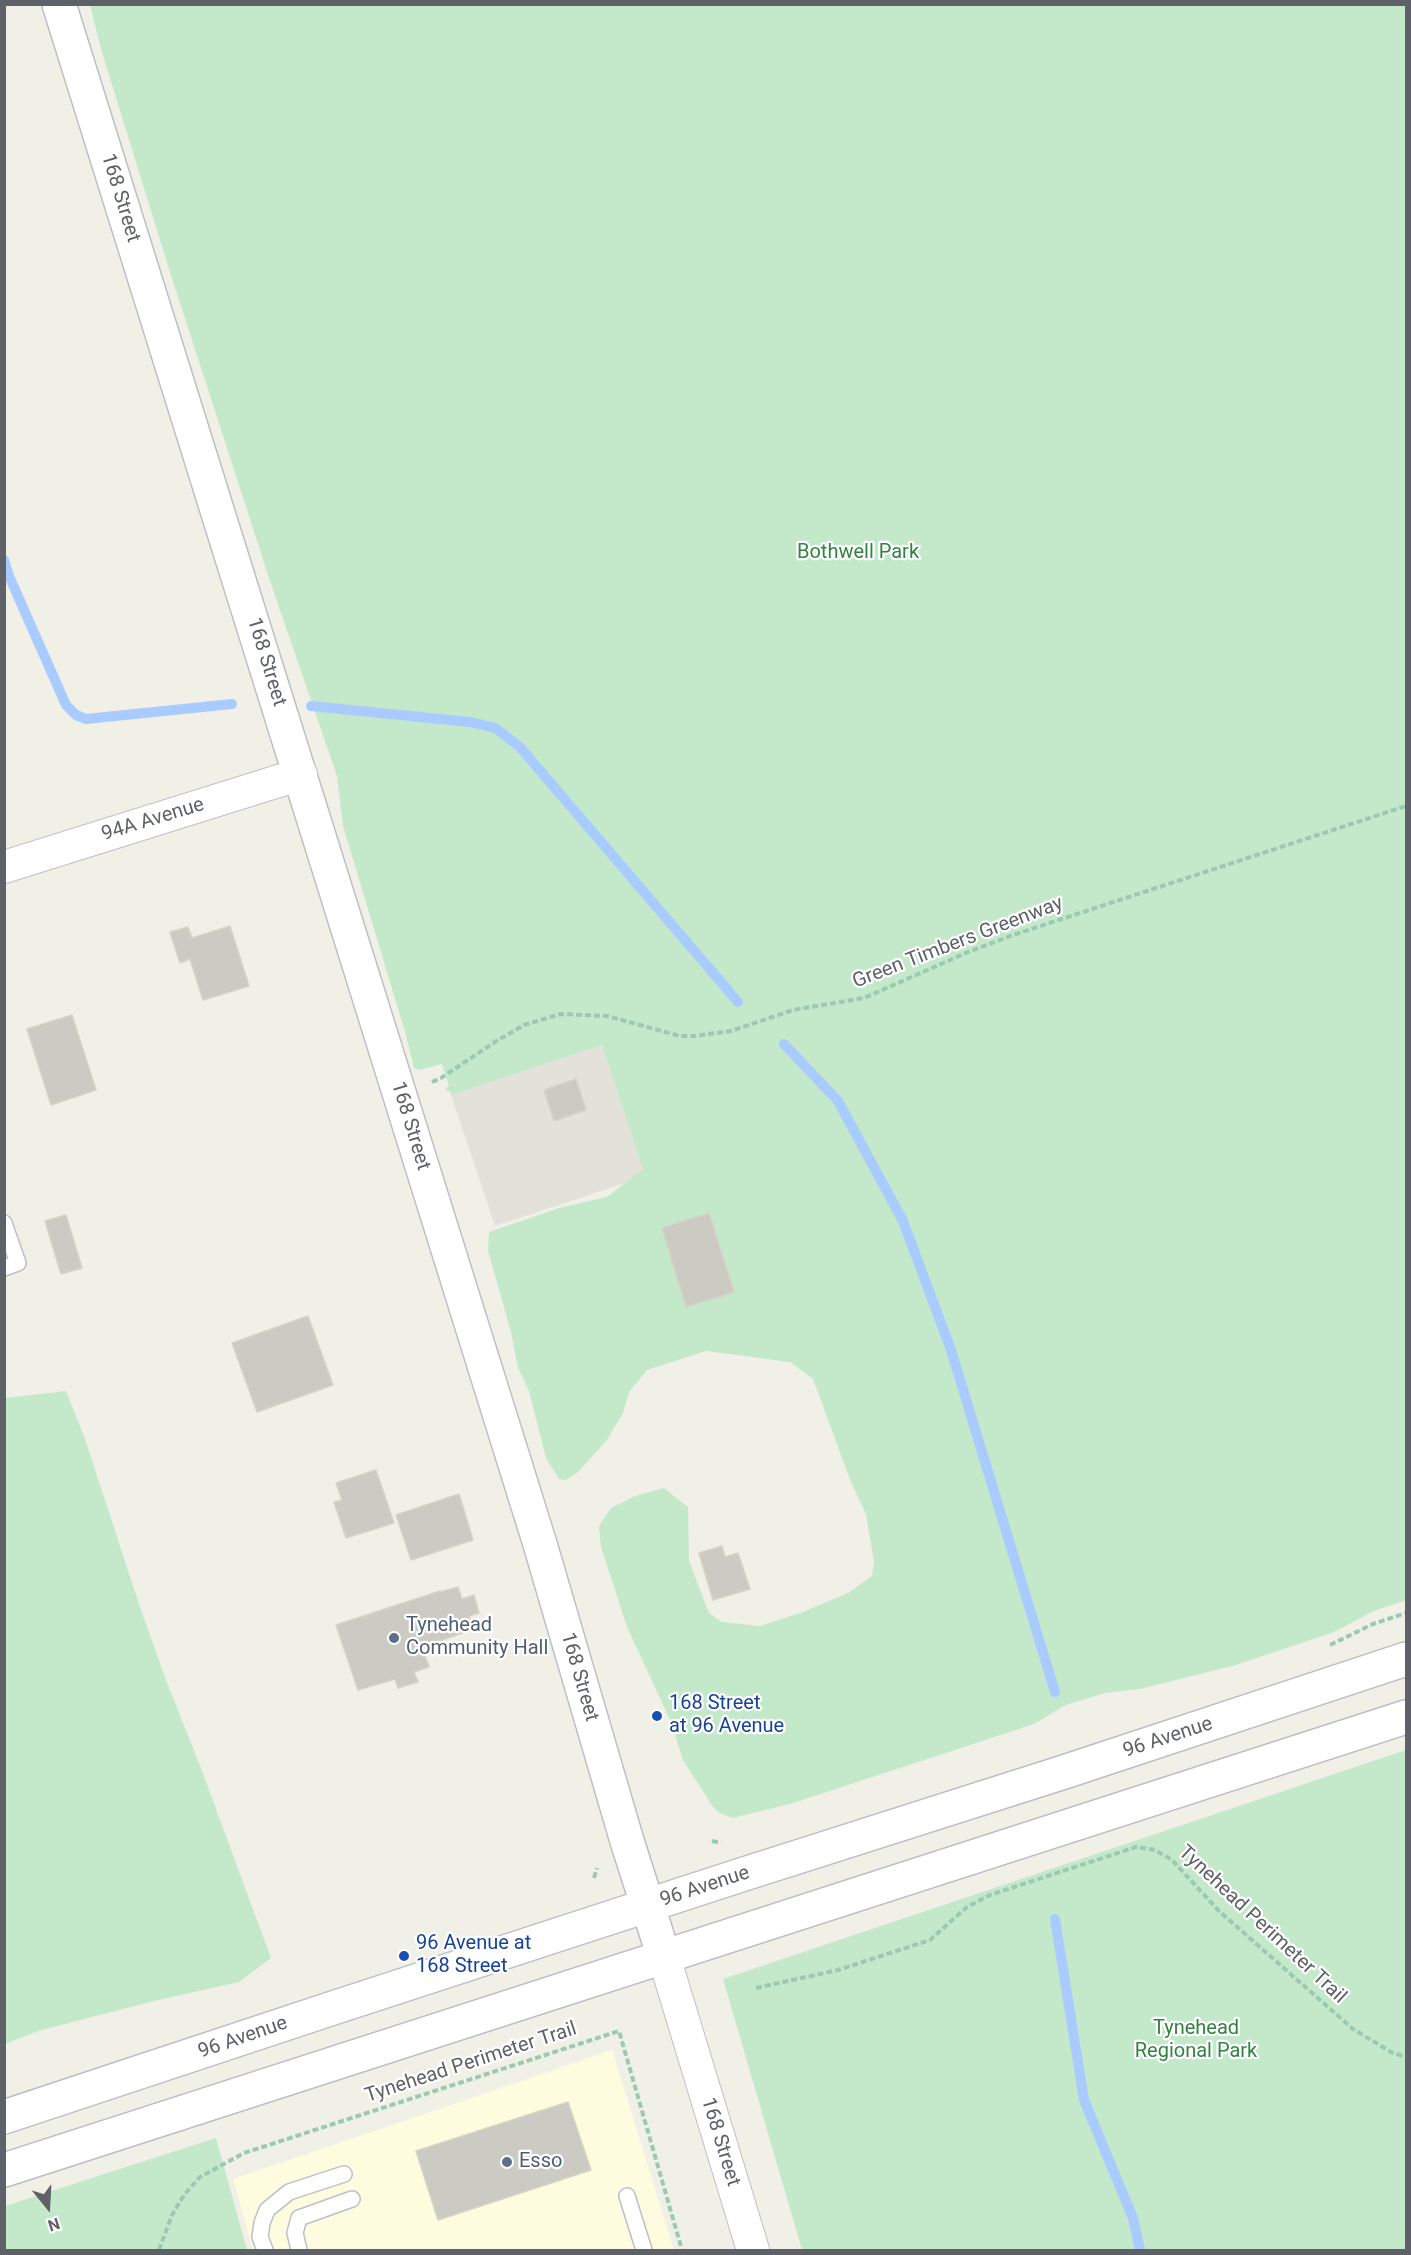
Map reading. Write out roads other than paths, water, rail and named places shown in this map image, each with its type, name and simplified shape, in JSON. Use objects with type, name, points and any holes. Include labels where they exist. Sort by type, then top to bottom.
[{"type":"main road","name":"168 Street","points":[[59,4],[540,1544],[664,1957]]},
{"type":"main road","name":"96 Avenue","points":[[4,2117],[1407,1659]]},
{"type":"main road","points":[[4,2170],[1407,1717]]},
{"type":"street","name":"94A Avenue","points":[[4,867],[301,774]]},
{"type":"street","name":"168 Street","points":[[664,1957],[753,2250]]},
{"type":"lane","points":[[4,1223],[18,1263],[4,1268]]},
{"type":"lane","points":[[265,2250],[260,2237],[267,2210],[290,2192],[344,2174]]},
{"type":"lane","points":[[627,2196],[644,2250]]},
{"type":"lane","points":[[299,2250],[295,2233],[299,2218],[352,2199]]},
{"type":"waterway","points":[[4,560],[66,705],[76,715],[86,719],[232,704]]},
{"type":"waterway","points":[[311,706],[470,722],[495,728],[519,746],[738,1002]]},
{"type":"waterway","points":[[784,1044],[838,1101],[903,1221],[951,1350],[1055,1692]]},
{"type":"waterway","points":[[1055,1919],[1084,2100],[1133,2218],[1140,2250]]},
{"type":"place","name":"Tynehead Community Hall","points":[[394,1638]]},
{"type":"place","name":"168 Street at 96 Avenue","points":[[657,1716]]},
{"type":"place","name":"96 Avenue at 168 Street","points":[[404,1956]]},
{"type":"place","name":"Esso","points":[[507,2162]]},
{"type":"park label","name":"Bothwell Park","points":[[858,553]]},
{"type":"park label","name":"Tynehead Regional Park","points":[[1196,2040]]}]
